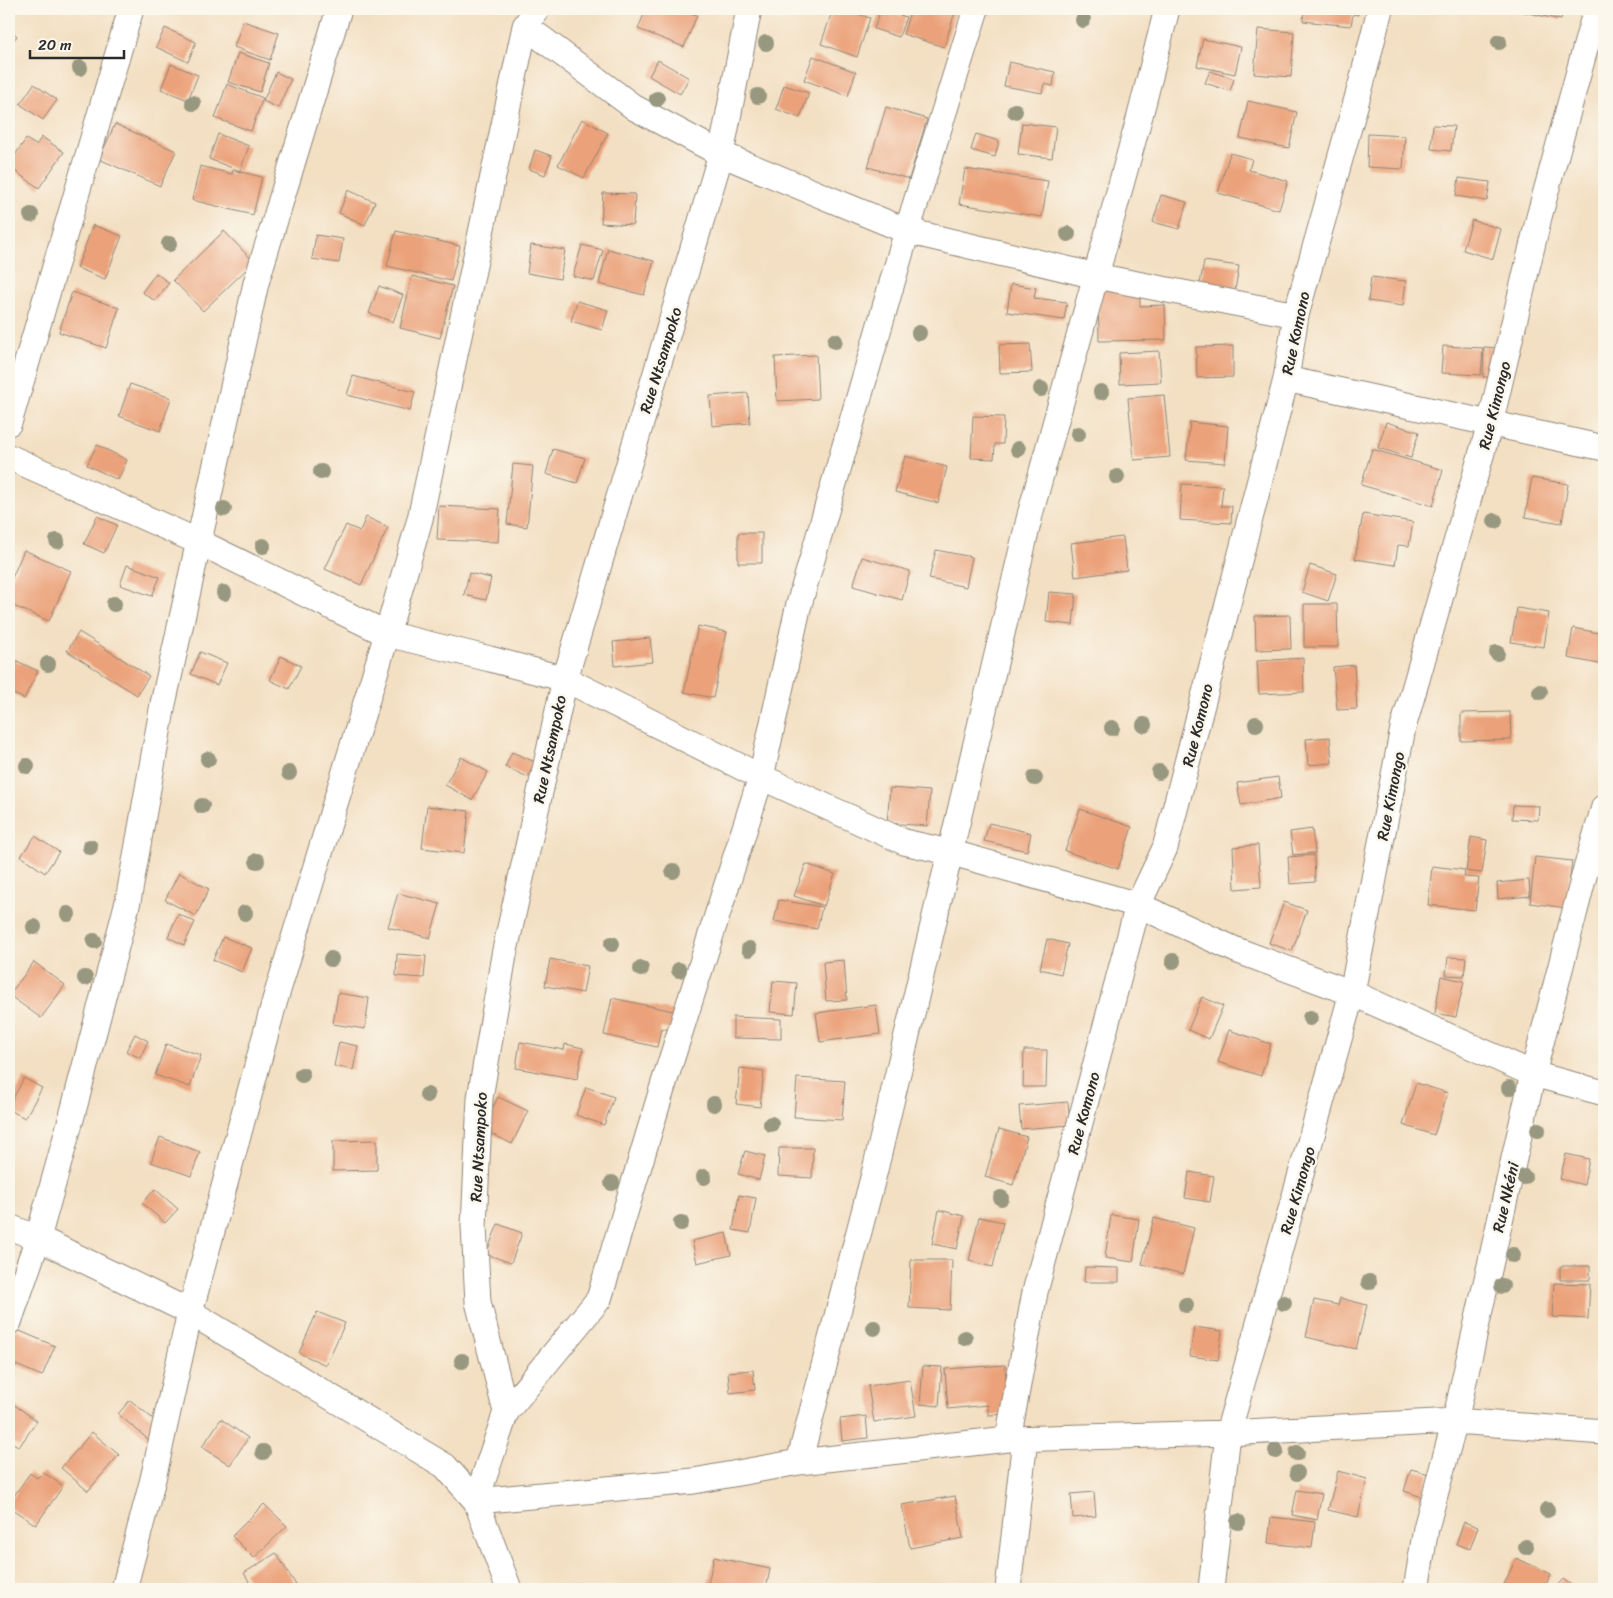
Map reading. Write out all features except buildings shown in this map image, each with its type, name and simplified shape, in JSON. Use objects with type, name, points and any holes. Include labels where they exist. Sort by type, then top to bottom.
[{"type":"street","points":[[9,423],[131,9]]},
{"type":"street","points":[[9,1322],[38,1238],[128,901],[163,704],[256,283],[339,9]]},
{"type":"street","name":"Rue Ntsampoko","points":[[506,1412],[478,1302],[474,1226],[480,1098],[504,955],[565,679],[721,154],[749,9]]},
{"type":"street","points":[[476,1501],[506,1412],[600,1299],[663,1086],[761,778],[798,608],[907,231],[976,9]]},
{"type":"street","points":[[799,1462],[875,1170],[1031,511],[1141,112],[1167,9]]},
{"type":"street","name":"Rue Komono","points":[[1008,1589],[1016,1439],[1035,1292],[1138,905],[1165,848],[1286,379],[1296,315],[1362,81],[1380,9]]},
{"type":"street","name":"Rue Kimongo","points":[[1211,1589],[1228,1433],[1352,993],[1403,728],[1490,424],[1539,217],[1596,9]]},
{"type":"street","points":[[124,1589],[153,1479],[190,1312],[275,1000],[420,519],[531,17],[635,108],[721,154],[907,231],[1096,276],[1296,315]]},
{"type":"street","points":[[1286,379],[1604,448]]},
{"type":"street","points":[[9,457],[199,542],[386,634],[565,679],[761,778],[904,842],[949,852],[1138,905],[1236,950],[1352,993],[1533,1074],[1604,1093]]},
{"type":"street","name":"Rue Nkéni","points":[[1416,1589],[1426,1528],[1455,1421],[1533,1074],[1584,876],[1604,807]]},
{"type":"street","points":[[9,1226],[38,1238],[190,1312],[445,1466],[476,1501],[509,1589]]},
{"type":"street","points":[[476,1501],[694,1480],[799,1462],[1016,1439],[1228,1433],[1455,1421],[1604,1432]]}]
